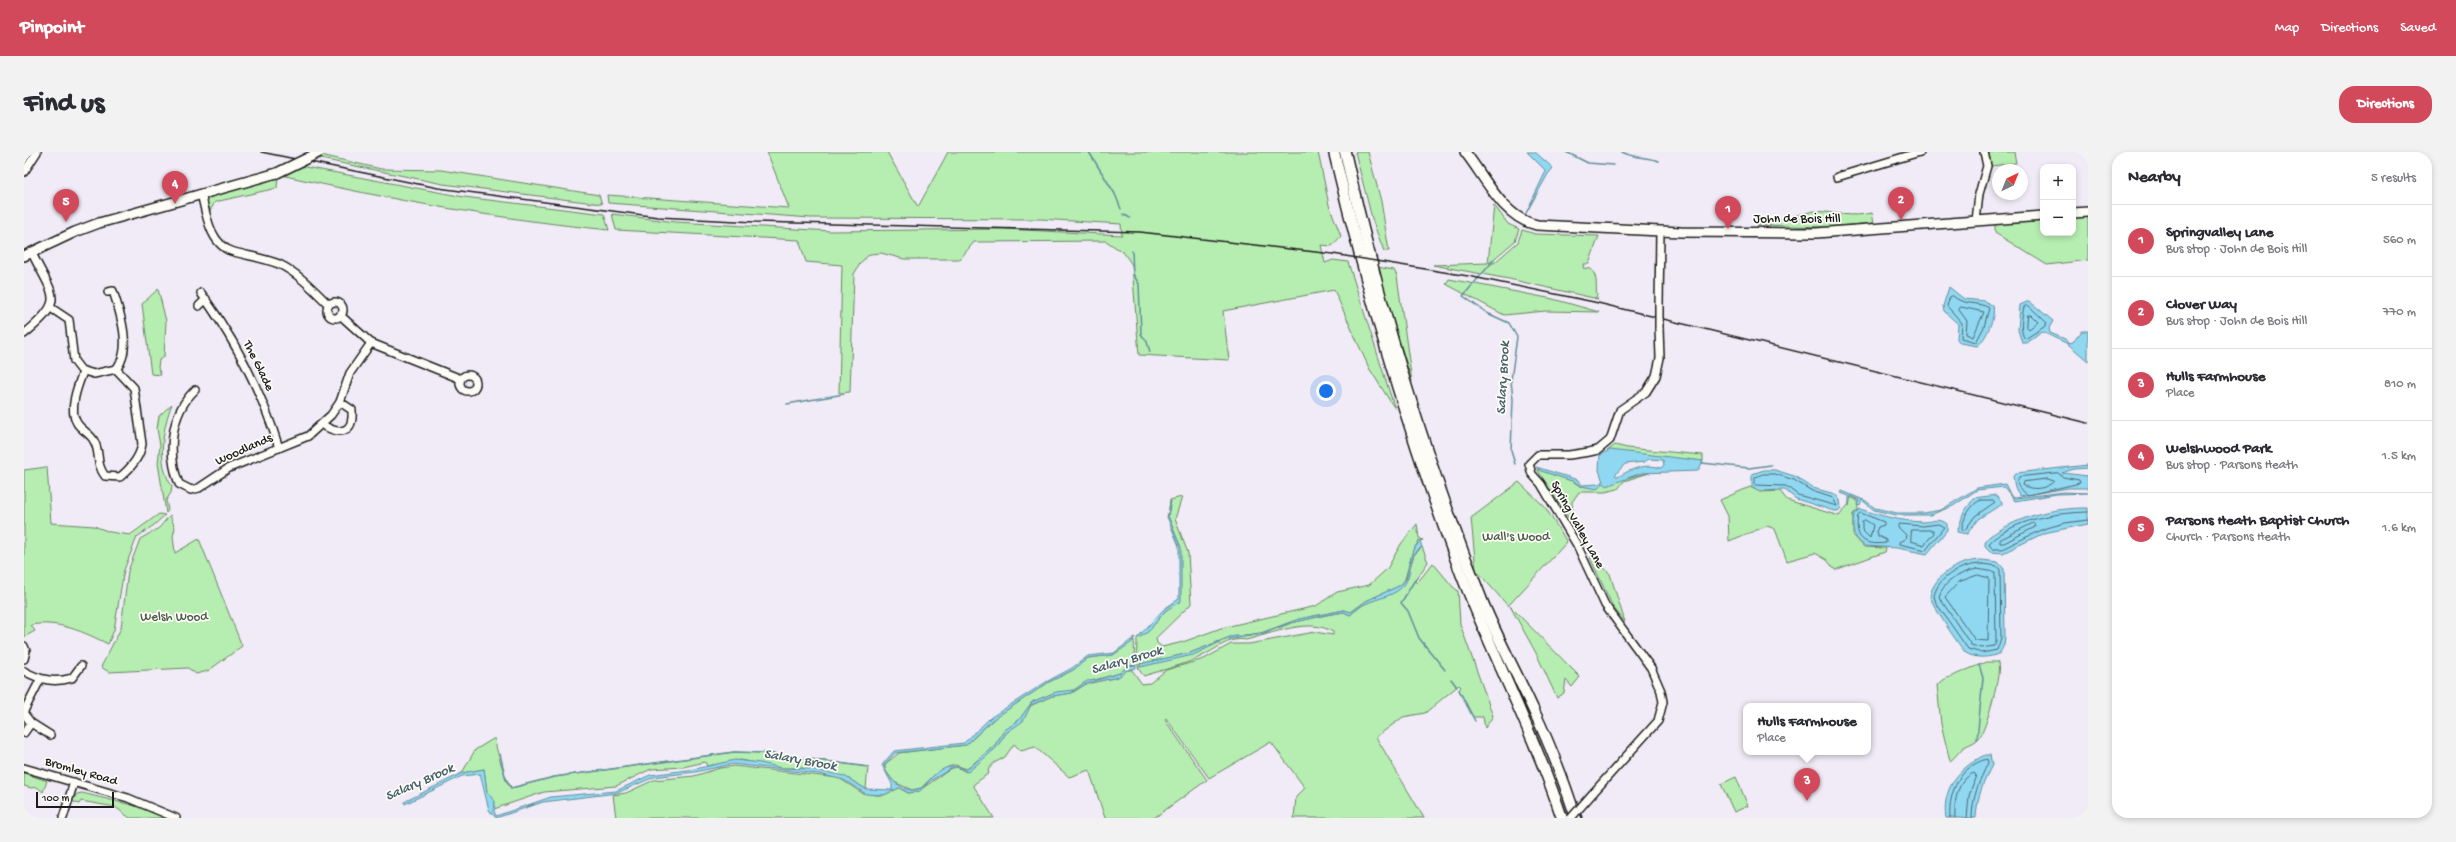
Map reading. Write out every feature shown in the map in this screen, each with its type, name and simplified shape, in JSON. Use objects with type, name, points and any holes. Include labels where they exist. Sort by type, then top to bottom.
[{"type":"highway","points":[[1334,152],[1397,389],[1424,468],[1482,628],[1534,741],[1562,818]]},
{"type":"highway","points":[[1345,152],[1361,227],[1403,376],[1439,485],[1484,605],[1534,711],[1576,818]]},
{"type":"main road","points":[[28,255],[74,232],[99,223],[201,193],[277,173],[320,152]]},
{"type":"main road","name":"John de Bois Hill","points":[[1465,152],[1506,208],[1519,219],[1527,223],[1660,231],[1816,233],[2040,216]]},
{"type":"main road","points":[[2076,214],[2088,212]]},
{"type":"street","points":[[24,172],[36,152]]},
{"type":"street","points":[[1837,177],[1920,152]]},
{"type":"street","points":[[1976,221],[1979,194],[1987,166],[1984,152]]},
{"type":"street","points":[[201,193],[210,226],[215,238],[224,248],[280,265],[295,274],[329,305],[327,312],[330,316],[335,318],[340,315],[371,343],[461,379]]},
{"type":"street","name":"Spring Valley Lane","points":[[1571,818],[1658,721],[1663,702],[1661,691],[1652,668],[1605,606],[1578,545],[1543,487],[1532,474],[1529,464],[1533,458],[1541,454],[1569,455],[1598,450],[1610,440],[1620,410],[1646,392],[1656,376],[1660,358],[1658,306],[1660,231]]},
{"type":"street","points":[[24,334],[42,319],[51,308],[51,292],[28,255]]},
{"type":"street","points":[[51,308],[69,320],[74,361],[83,372],[94,374],[116,369],[122,360],[123,350],[121,314],[113,291],[108,292]]},
{"type":"street","name":"The Glade","points":[[201,293],[239,352],[272,426],[279,448]]},
{"type":"street","points":[[199,306],[206,300]]},
{"type":"street","name":"Woodlands","points":[[195,390],[184,404],[176,421],[174,435],[174,470],[179,484],[184,488],[191,490],[199,488],[229,468],[305,438],[323,425],[340,402],[350,373],[371,343]]},
{"type":"street","points":[[83,372],[76,391],[74,416],[76,423],[94,439],[99,468],[105,476],[120,477],[141,452],[142,444],[134,388],[116,369]]},
{"type":"street","points":[[323,425],[334,432],[340,433],[346,430],[353,416],[352,410],[340,402]]},
{"type":"street","points":[[24,646],[26,652],[24,659]]},
{"type":"street","points":[[24,671],[40,680],[72,678],[81,666]]},
{"type":"street","points":[[24,711],[40,680]]},
{"type":"street","points":[[24,714],[31,722],[50,735]]},
{"type":"street","points":[[24,733],[31,722]]},
{"type":"street","name":"Bromley Road","points":[[24,768],[128,798],[176,818]]},
{"type":"street","points":[[63,818],[74,782]]},
{"type":"green space","points":[[767,152],[887,152],[918,207],[948,152],[1318,152],[1329,205],[1341,236],[1332,246],[1321,245],[1325,263],[1333,260],[1348,262],[1395,409],[1369,368],[1334,290],[1223,311],[1229,360],[1139,355],[1132,265],[1124,253],[1106,241],[974,242],[960,259],[904,259],[881,253],[870,254],[861,262],[854,274],[850,392],[839,393],[842,265],[806,262],[799,240],[616,230],[612,214],[676,222],[831,231],[1003,229],[1122,235],[1121,224],[1040,219],[811,218],[608,203],[607,195],[789,208]]},
{"type":"green space","points":[[1355,152],[1368,152],[1381,201],[1389,251],[1384,251],[1373,222]]},
{"type":"green space","points":[[1989,152],[2014,152],[2016,163],[1992,164],[1991,166]]},
{"type":"green space","points":[[321,155],[381,169],[441,170],[599,195],[602,204],[443,184],[316,158]]},
{"type":"green space","points":[[300,166],[464,197],[604,214],[609,230],[568,226],[444,208],[363,193],[281,175]]},
{"type":"green space","points":[[278,177],[277,188],[215,202],[210,211],[206,198]]},
{"type":"green space","points":[[1494,205],[1508,224],[1519,229],[1515,241],[1489,263],[1494,263],[1518,242],[1522,230],[1535,234],[1599,236],[1589,264],[1584,264],[1583,268],[1591,269],[1595,276],[1597,296],[1594,298],[1598,299],[1509,279],[1433,265],[1488,263]]},
{"type":"green space","points":[[1814,211],[1849,215],[1872,213],[1874,223],[1825,227],[1757,225]]},
{"type":"green space","points":[[2088,215],[2088,260],[2047,265],[1995,233],[1995,222],[2040,219],[2040,236],[2076,236],[2076,216]]},
{"type":"green space","points":[[1377,267],[1394,270],[1397,276],[1412,382]]},
{"type":"green space","points":[[1449,279],[1553,299],[1599,312],[1546,311],[1504,315],[1446,284]]},
{"type":"green space","points":[[158,289],[166,321],[164,357],[159,360],[158,368],[161,375],[151,374],[142,304]]},
{"type":"green space","points":[[172,404],[166,423],[163,445],[164,467],[172,486],[171,493],[166,500],[168,510],[166,513],[158,463],[160,445],[157,429],[159,416]]},
{"type":"green space","points":[[1615,445],[1627,448],[1703,455],[1703,461],[1607,451]]},
{"type":"green space","name":"Welsh Wood","points":[[47,467],[51,523],[94,526],[110,532],[130,535],[159,514],[165,515],[137,537],[124,570],[114,630],[108,644],[80,631],[51,624],[31,625],[35,631],[24,637],[24,470]]},
{"type":"green space","points":[[1537,469],[1572,481],[1580,486],[1598,488],[1604,483],[1652,472],[1624,481],[1618,489],[1605,492],[1579,492],[1572,502],[1573,525]]},
{"type":"green space","name":"Wall's Wood","points":[[1519,482],[1545,507],[1567,542],[1508,606],[1476,570],[1471,518]]},
{"type":"green space","points":[[1750,487],[1760,492],[1780,491],[1787,500],[1839,516],[1849,504],[1850,497],[1857,500],[1858,510],[1853,514],[1853,535],[1864,547],[1886,548],[1885,552],[1835,570],[1827,560],[1815,553],[1787,561],[1775,529],[1767,526],[1729,541],[1728,516],[1720,500]]},
{"type":"green space","points":[[1182,497],[1175,519],[1188,553],[1191,604],[1156,638],[1157,643],[1162,647],[1183,642],[1221,628],[1316,606],[1337,592],[1369,585],[1387,569],[1401,544],[1417,524],[1419,538],[1423,540],[1419,541],[1413,550],[1405,579],[1401,585],[1366,601],[1351,612],[1344,610],[1299,619],[1261,633],[1230,637],[1190,653],[1140,664],[1140,667],[1196,653],[1224,640],[1262,634],[1291,623],[1344,612],[1350,615],[1364,604],[1395,592],[1404,585],[1414,555],[1422,547],[1428,562],[1415,581],[1417,583],[1433,563],[1458,591],[1460,624],[1493,716],[1485,728],[1483,717],[1473,717],[1459,690],[1461,687],[1459,685],[1425,713],[1403,717],[1376,737],[1424,818],[1294,818],[1296,797],[1305,788],[1271,742],[1209,778],[1166,718],[1165,720],[1207,780],[1154,818],[1105,818],[1089,770],[1069,777],[1035,747],[1021,751],[1014,744],[1005,757],[994,763],[988,770],[989,773],[973,785],[994,818],[616,818],[613,795],[626,793],[654,780],[694,776],[720,768],[734,766],[839,778],[862,793],[876,795],[884,795],[899,788],[908,793],[917,792],[952,768],[957,767],[966,772],[996,748],[1006,733],[1024,719],[1030,706],[1052,696],[1072,693],[1086,684],[1118,677],[1127,670],[1132,670],[1142,684],[1150,683],[1166,670],[1204,659],[1231,644],[1249,644],[1315,632],[1333,635],[1333,632],[1324,628],[1302,626],[1246,640],[1234,640],[1191,661],[1144,676],[1141,673],[1137,663],[1137,638],[1149,631],[1165,611],[1180,598],[1180,547],[1168,516],[1170,500]]},
{"type":"green space","name":"Welsh Wood","points":[[170,515],[175,528],[173,536],[175,553],[199,539],[242,646],[208,671],[196,674],[188,668],[109,672],[101,667],[121,628],[128,571],[140,539],[159,528]]},
{"type":"green space","points":[[1593,556],[1610,574],[1625,622],[1613,607],[1590,558]]},
{"type":"green space","points":[[1510,606],[1580,677],[1572,687],[1566,680],[1564,693],[1557,698],[1536,653]]},
{"type":"green space","points":[[1134,640],[1135,665],[1128,666],[1120,673],[1084,683],[1074,690],[1051,694],[1032,702],[1019,720],[1003,732],[995,745],[967,769],[955,765],[948,767],[934,775],[921,788],[912,790],[894,782],[885,770],[885,764],[899,753],[966,745],[996,717],[1049,682],[1073,670],[1088,658],[1113,655]]},
{"type":"green space","points":[[1986,662],[1997,662],[1998,675],[1993,700],[1982,734],[1975,742],[1964,747],[1950,761],[1941,724],[1937,685],[1945,679]]},
{"type":"green space","points":[[495,739],[501,765],[512,788],[554,777],[734,752],[766,753],[868,767],[866,789],[849,779],[803,768],[781,768],[741,760],[707,766],[705,762],[683,767],[651,769],[616,786],[544,792],[494,809],[495,802],[487,792],[484,769],[462,773],[475,750]]},
{"type":"green space","points":[[24,773],[47,781],[43,792],[37,787],[31,788],[24,786]]},
{"type":"green space","points":[[1736,777],[1748,806],[1734,812],[1721,784]]},
{"type":"green space","points":[[82,793],[140,807],[166,818],[130,818],[115,807],[81,801],[79,804],[72,801],[77,794]]},
{"type":"water","points":[[1527,152],[1535,152],[1553,168],[1548,174],[1524,217],[1546,171]]},
{"type":"water","points":[[1949,287],[1964,299],[1985,301],[1993,306],[1994,310],[1990,328],[1984,339],[1977,346],[1960,343],[1957,339],[1958,324],[1944,311],[1943,306]]},
{"type":"water","points":[[2029,301],[2053,321],[2049,328],[2050,333],[2065,339],[2068,343],[2073,342],[2082,331],[2088,331],[2088,361],[2068,344],[2042,332],[2027,343],[2022,343],[2018,330],[2020,305]]},
{"type":"water","points":[[1610,450],[1703,461],[1698,471],[1641,473],[1607,486],[1604,483],[1597,489],[1581,486],[1575,482],[1541,471],[1536,467],[1578,480],[1582,485],[1599,484],[1603,482],[1599,470],[1600,455]],"holes":[[[1649,459],[1663,460],[1664,465],[1661,468],[1649,466],[1633,469],[1618,477],[1615,475],[1625,464],[1644,462]]]},
{"type":"water","points":[[2088,465],[2088,468],[2074,469],[2062,473],[2088,476],[2088,488],[2068,488],[2020,496],[2015,488],[2013,476],[2016,473]]},
{"type":"water","points":[[1764,470],[1775,470],[1794,476],[1813,488],[1835,494],[1840,500],[1841,508],[1838,511],[1834,511],[1796,499],[1785,490],[1761,491],[1752,488],[1752,474]]},
{"type":"water","points":[[2005,484],[2011,496],[2004,487],[1977,490],[1953,506],[1930,515],[1896,515],[1874,510],[1862,500],[1860,506],[1857,505],[1859,500],[1851,496],[1849,506],[1849,496],[1841,493],[1842,491],[1866,501],[1875,508],[1897,513],[1924,513],[1941,510],[1977,488]]},
{"type":"water","points":[[2064,492],[2088,493],[2057,494],[2015,501],[2011,496],[2015,498]]},
{"type":"water","points":[[1996,495],[2002,504],[1978,519],[1967,534],[1957,532],[1964,512],[1974,498]]},
{"type":"water","points":[[1171,501],[1168,516],[1181,547],[1181,601],[1165,611],[1149,631],[1139,638],[1139,636],[1164,609],[1179,599],[1179,546],[1167,517]]},
{"type":"water","points":[[2088,508],[2088,524],[2044,533],[2003,553],[1991,552],[1985,546],[1987,539],[1991,535],[2020,520],[2042,513],[2064,509]]},
{"type":"water","points":[[1860,509],[1907,521],[1941,521],[1947,524],[1947,530],[1927,554],[1897,548],[1865,546],[1855,536],[1853,528],[1854,514]]},
{"type":"water","points":[[1420,541],[1422,547],[1417,550],[1414,555],[1407,581],[1404,585],[1396,592],[1363,605],[1350,615],[1344,612],[1291,623],[1262,634],[1224,640],[1193,655],[1140,667],[1140,664],[1190,653],[1230,637],[1261,633],[1299,619],[1344,610],[1351,612],[1366,601],[1401,585],[1406,579],[1413,550]]},
{"type":"water","points":[[1982,560],[1998,562],[2004,569],[2005,637],[2004,645],[2000,653],[1983,657],[1970,655],[1963,650],[1940,616],[1930,596],[1937,581],[1950,570],[1966,563]]},
{"type":"water","points":[[1135,637],[1131,643],[1113,655],[1088,658],[1073,670],[1049,682],[992,720],[966,745],[895,753],[884,765],[893,781],[910,790],[921,788],[936,773],[948,767],[957,767],[952,768],[930,781],[920,791],[909,793],[899,788],[884,795],[866,794],[844,780],[819,774],[733,764],[695,772],[654,777],[617,793],[543,802],[496,818],[489,810],[480,774],[462,776],[405,804],[404,802],[462,773],[484,769],[487,792],[495,802],[494,811],[496,816],[551,797],[616,791],[650,775],[695,769],[735,760],[761,763],[781,768],[811,769],[844,776],[866,789],[892,790],[892,784],[882,765],[894,751],[964,743],[990,718],[1046,682],[1072,668],[1088,656],[1114,653]]},
{"type":"water","points":[[1136,665],[1136,668],[1127,670],[1118,677],[1086,684],[1071,693],[1052,696],[1031,705],[1023,721],[1006,733],[996,748],[968,772],[957,767],[966,769],[969,768],[995,745],[1005,730],[1019,720],[1032,702],[1056,692],[1074,690],[1087,681],[1097,680],[1120,673],[1128,666]]},
{"type":"water","points":[[1990,755],[1992,765],[1981,790],[1976,818],[1946,818],[1946,801],[1955,779],[1960,772],[1973,762],[1979,758]]},
{"type":"waterway","points":[[1089,152],[1115,194],[1121,209]]},
{"type":"waterway","points":[[1566,152],[1588,163],[1613,165]]},
{"type":"waterway","points":[[1622,152],[1659,161]]},
{"type":"waterway","points":[[1123,214],[1130,218]]},
{"type":"waterway","points":[[1132,251],[1133,274],[1139,284],[1141,334],[1147,342],[1150,352]]},
{"type":"waterway","name":"Salary Brook","points":[[1494,260],[1463,296],[1487,313],[1509,323],[1517,337],[1511,380],[1513,400],[1511,451],[1515,464]]},
{"type":"waterway","points":[[787,404],[844,394]]},
{"type":"waterway","points":[[1702,463],[1749,468],[1771,465]]},
{"type":"waterway","points":[[1401,603],[1416,578]]},
{"type":"waterway","points":[[1402,604],[1408,611],[1419,638],[1445,670]]},
{"type":"waterway","points":[[1977,740],[1983,678],[1979,665]]},
{"type":"waterway","points":[[1451,679],[1457,687]]},
{"type":"waterway","points":[[1459,690],[1475,721]]},
{"type":"waterway","points":[[500,754],[506,780],[511,788],[554,777],[734,752],[766,753],[868,767]]},
{"type":"waterway","name":"Salary Brook","points":[[527,807],[534,804]]},
{"type":"railway","points":[[261,152],[438,188],[658,217],[755,222],[1140,232],[1333,254],[1468,276],[1594,302],[2088,423]]},
{"type":"place","name":"Welshwood Park","points":[[175,204]]},
{"type":"place","name":"Clover Way","points":[[1901,220]]},
{"type":"place","name":"Parsons Heath Baptist Church","points":[[66,222]]},
{"type":"place","name":"Springvalley Lane","points":[[1728,229]]},
{"type":"place","name":"Hulls Farmhouse","points":[[1807,801]]}]
